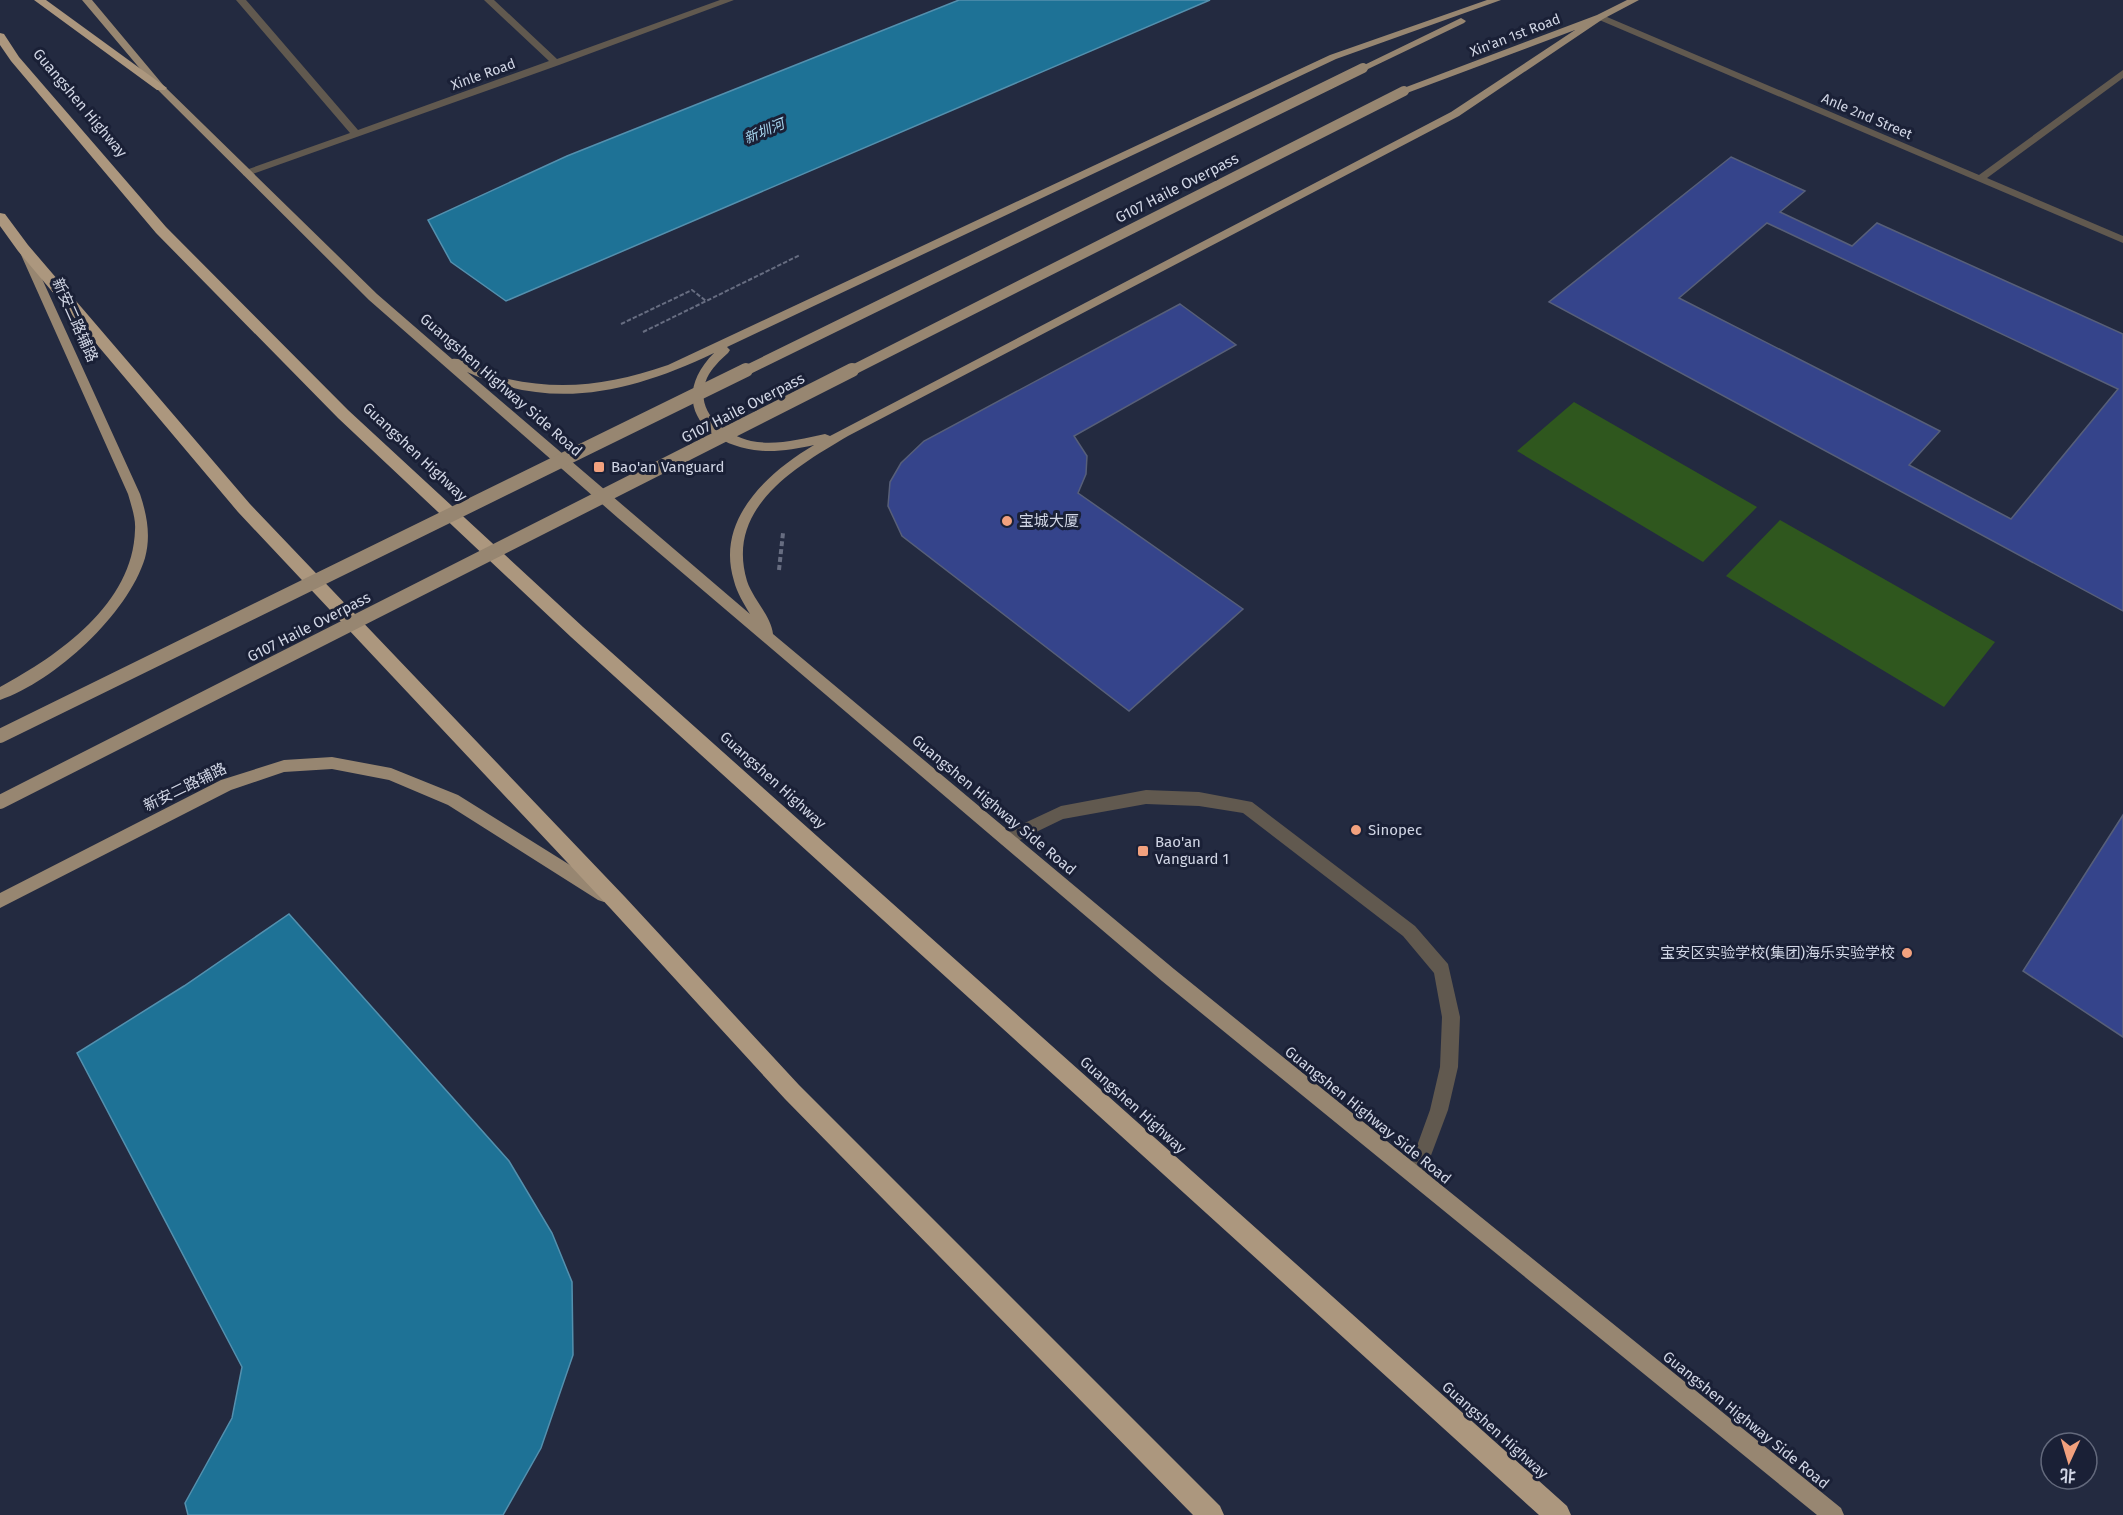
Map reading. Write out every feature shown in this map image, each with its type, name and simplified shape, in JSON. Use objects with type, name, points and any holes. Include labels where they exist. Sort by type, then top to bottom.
[{"type":"highway","points":[[39,0],[161,88]]},
{"type":"highway","name":"Guangshen Highway","points":[[0,36],[15,59],[161,230],[343,414],[586,639],[1558,1515]]},
{"type":"highway","points":[[0,217],[23,248],[244,508],[618,903],[792,1092],[1211,1515]]},
{"type":"main road","name":"Guangshen Highway Side Road","points":[[87,0],[161,88],[373,297],[437,354],[772,641],[1168,975],[1834,1515]]},
{"type":"main road","points":[[437,354],[494,380],[538,388],[578,390],[628,383],[672,368],[736,340],[1334,57],[1496,0]]},
{"type":"main road","name":"G107 Haile Overpass","points":[[0,736],[1504,0]]},
{"type":"main road","name":"Xin'an 1st Road","points":[[1404,91],[1600,17],[1634,0]]},
{"type":"main road","points":[[772,641],[741,582],[736,552],[741,530],[750,510],[768,483],[799,459],[844,433],[1455,114],[1600,17]]},
{"type":"main road","name":"G107 Haile Overpass","points":[[0,802],[1404,91]]},
{"type":"main road","name":"新安二路辅路","points":[[0,694],[23,683],[75,646],[113,605],[136,566],[142,530],[134,494],[23,248]]},
{"type":"main road","points":[[736,340],[715,357],[702,374],[696,391],[697,409],[707,423],[726,436],[749,444],[775,447],[803,444],[844,433]]},
{"type":"main road","name":"新安二路辅路","points":[[0,901],[226,785],[284,766],[332,763],[391,774],[453,800],[618,903]]},
{"type":"street","points":[[241,0],[356,134]]},
{"type":"street","points":[[489,0],[556,63]]},
{"type":"street","name":"Xinle Road","points":[[247,173],[729,0]]},
{"type":"street","name":"Anle 2nd Street","points":[[1600,17],[2123,240]]},
{"type":"street","points":[[1980,179],[2123,73]]},
{"type":"street","points":[[1007,839],[1061,813],[1146,797],[1199,800],[1247,807],[1409,930],[1442,970],[1451,1017],[1447,1078],[1439,1110],[1415,1176]]},
{"type":"path","points":[[643,332],[800,255]]},
{"type":"path","points":[[621,324],[692,290],[706,301]]},
{"type":"path","points":[[779,573],[784,526]]},
{"type":"green space","points":[[1574,402],[1757,507],[1703,562],[1517,451]]},
{"type":"green space","points":[[1780,520],[1995,642],[1944,707],[1726,576]]},
{"type":"water","name":"新圳河","points":[[959,0],[1210,0],[506,301],[451,262],[428,220],[567,156]]},
{"type":"water","points":[[289,914],[509,1161],[552,1233],[572,1282],[573,1355],[541,1448],[503,1515],[188,1515],[185,1503],[232,1418],[242,1367],[77,1053],[184,986]]},
{"type":"building","points":[[1731,157],[1805,191],[1780,212],[1852,246],[1877,223],[2123,334],[2123,611],[1549,302]],"holes":[[[1767,223],[2118,389],[2011,519],[1909,465],[1940,431],[1679,298]]]},
{"type":"building","name":"宝城大厦","points":[[1180,304],[1236,345],[1074,436],[1087,456],[1086,474],[1078,493],[1243,609],[1129,711],[902,536],[888,506],[890,482],[901,463],[924,441]]},
{"type":"building","points":[[2123,815],[2123,1037],[2023,971]]},
{"type":"place","name":"Bao'an Vanguard","points":[[599,467]]},
{"type":"place","name":"宝城大厦","points":[[1007,521]]},
{"type":"place","name":"Sinopec","points":[[1356,830]]},
{"type":"place","name":"Bao'an Vanguard 1","points":[[1143,851]]},
{"type":"place","name":"宝安区实验学校(集团)海乐实验学校","points":[[1907,953]]}]
